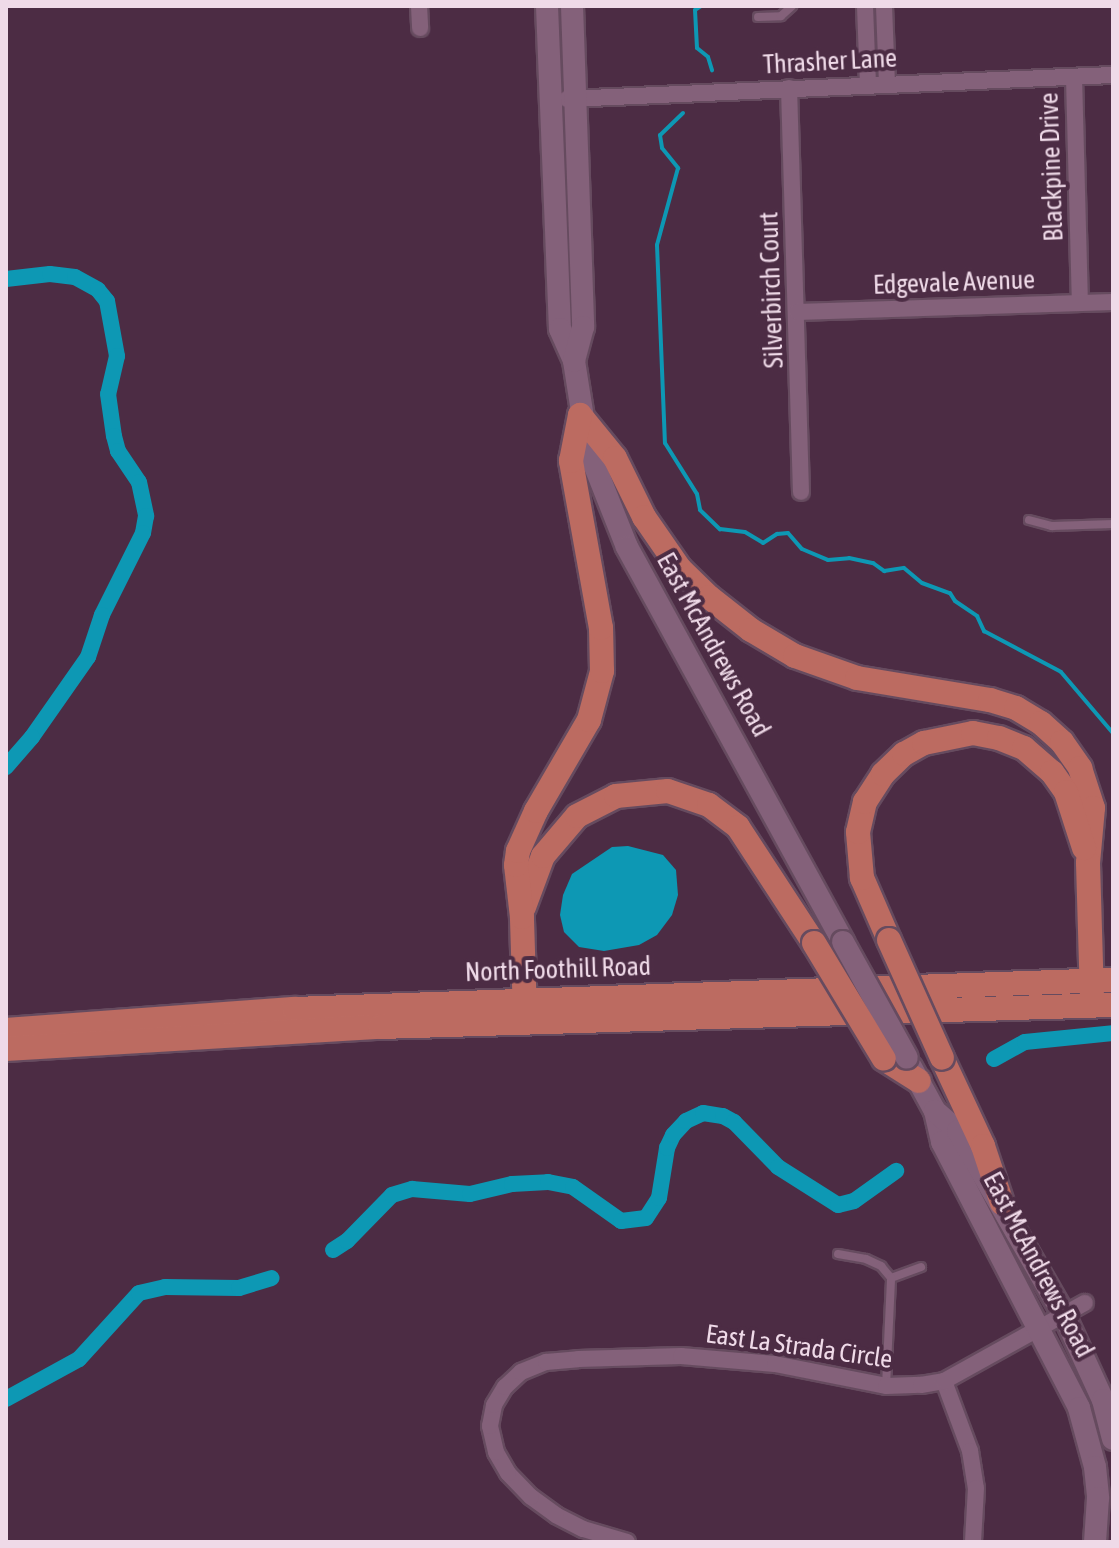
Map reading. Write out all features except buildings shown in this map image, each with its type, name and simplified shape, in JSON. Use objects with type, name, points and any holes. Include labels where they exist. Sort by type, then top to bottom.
[{"type":"main road","name":"East McAndrews Road","points":[[547,6],[560,329],[574,361],[580,415],[599,483],[627,547],[843,942],[895,1059]]},
{"type":"main road","name":"East McAndrews Road","points":[[572,6],[583,327],[574,361]]},
{"type":"main road","points":[[580,415],[615,458],[644,517],[680,569],[751,630],[795,656],[837,672],[880,684],[1004,703],[1026,713],[1053,733],[1070,752],[1088,786],[1093,808],[1088,863]]},
{"type":"main road","points":[[525,1011],[522,917],[516,882],[518,851],[536,811],[589,720],[602,671],[601,628],[571,461],[580,415]]},
{"type":"main road","points":[[1002,1203],[983,1146],[862,878],[858,832],[865,802],[883,774],[904,754],[924,743],[960,734],[986,735],[1012,743],[1034,755],[1066,792],[1088,863],[1103,1006]]},
{"type":"main road","points":[[522,917],[543,856],[570,822],[585,810],[616,796],[668,791],[698,800],[738,827],[895,1059],[919,1081]]},
{"type":"main road","name":"North Foothill Road","points":[[6,1049],[293,1031],[525,1011],[1102,980]]},
{"type":"main road","name":"North Foothill Road","points":[[6,1030],[294,1009],[525,1011],[1103,1006]]},
{"type":"main road","name":"East McAndrews Road","points":[[919,1081],[935,1111],[942,1142],[1067,1378],[1088,1435],[1098,1498],[1095,1542]]},
{"type":"main road","name":"East McAndrews Road","points":[[935,1111],[958,1131],[1064,1315],[1098,1388],[1113,1439]]},
{"type":"street","points":[[419,6],[420,28]]},
{"type":"street","points":[[865,6],[868,84]]},
{"type":"street","points":[[884,6],[887,83]]},
{"type":"street","name":"Thrasher Lane","points":[[550,100],[1113,75]]},
{"type":"street","name":"Blackpine Drive","points":[[1074,77],[1080,303]]},
{"type":"street","name":"Silverbirch Court","points":[[789,88],[801,492]]},
{"type":"street","name":"Edgevale Avenue","points":[[797,312],[1113,302]]},
{"type":"street","points":[[973,1542],[974,1475],[970,1451],[944,1381],[1085,1303]]},
{"type":"street","name":"East La Strada Circle","points":[[627,1542],[583,1529],[556,1515],[531,1497],[508,1473],[496,1452],[490,1426],[494,1405],[505,1387],[521,1372],[546,1362],[681,1356],[775,1364],[886,1386],[944,1381]]},
{"type":"lane","points":[[758,17],[781,16],[792,6]]},
{"type":"lane","points":[[1029,520],[1052,526],[1113,524]]},
{"type":"lane","points":[[838,1254],[866,1259],[881,1266],[891,1278],[886,1386]]},
{"type":"lane","points":[[891,1278],[921,1267]]},
{"type":"water","points":[[628,846],[663,855],[676,870],[678,895],[672,915],[657,935],[639,945],[604,951],[579,947],[564,932],[560,915],[563,895],[572,874],[612,847]]},
{"type":"waterway","points":[[701,6],[695,10],[697,48],[708,57],[712,70]]},
{"type":"waterway","points":[[683,113],[660,135],[662,148],[678,168],[657,245],[665,443],[697,494],[700,510],[720,529],[745,532],[763,543],[777,534],[788,533],[802,549],[828,560],[849,558],[873,563],[884,571],[904,568],[922,583],[950,593],[955,601],[977,616],[984,631],[1061,672],[1113,733]]},
{"type":"waterway","points":[[6,279],[50,274],[75,277],[98,290],[107,301],[117,356],[108,394],[114,436],[118,451],[139,482],[146,516],[143,533],[102,615],[88,657],[32,737],[6,767]]},
{"type":"waterway","points":[[994,1059],[1025,1042],[1113,1033]]},
{"type":"waterway","points":[[333,1250],[347,1241],[392,1195],[412,1189],[470,1194],[512,1184],[548,1182],[573,1187],[621,1221],[646,1218],[659,1198],[667,1148],[673,1135],[686,1121],[703,1113],[723,1116],[734,1122],[778,1167],[838,1205],[854,1201],[896,1171]]},
{"type":"waterway","points":[[6,1399],[79,1359],[139,1293],[165,1287],[239,1288],[271,1278]]}]
